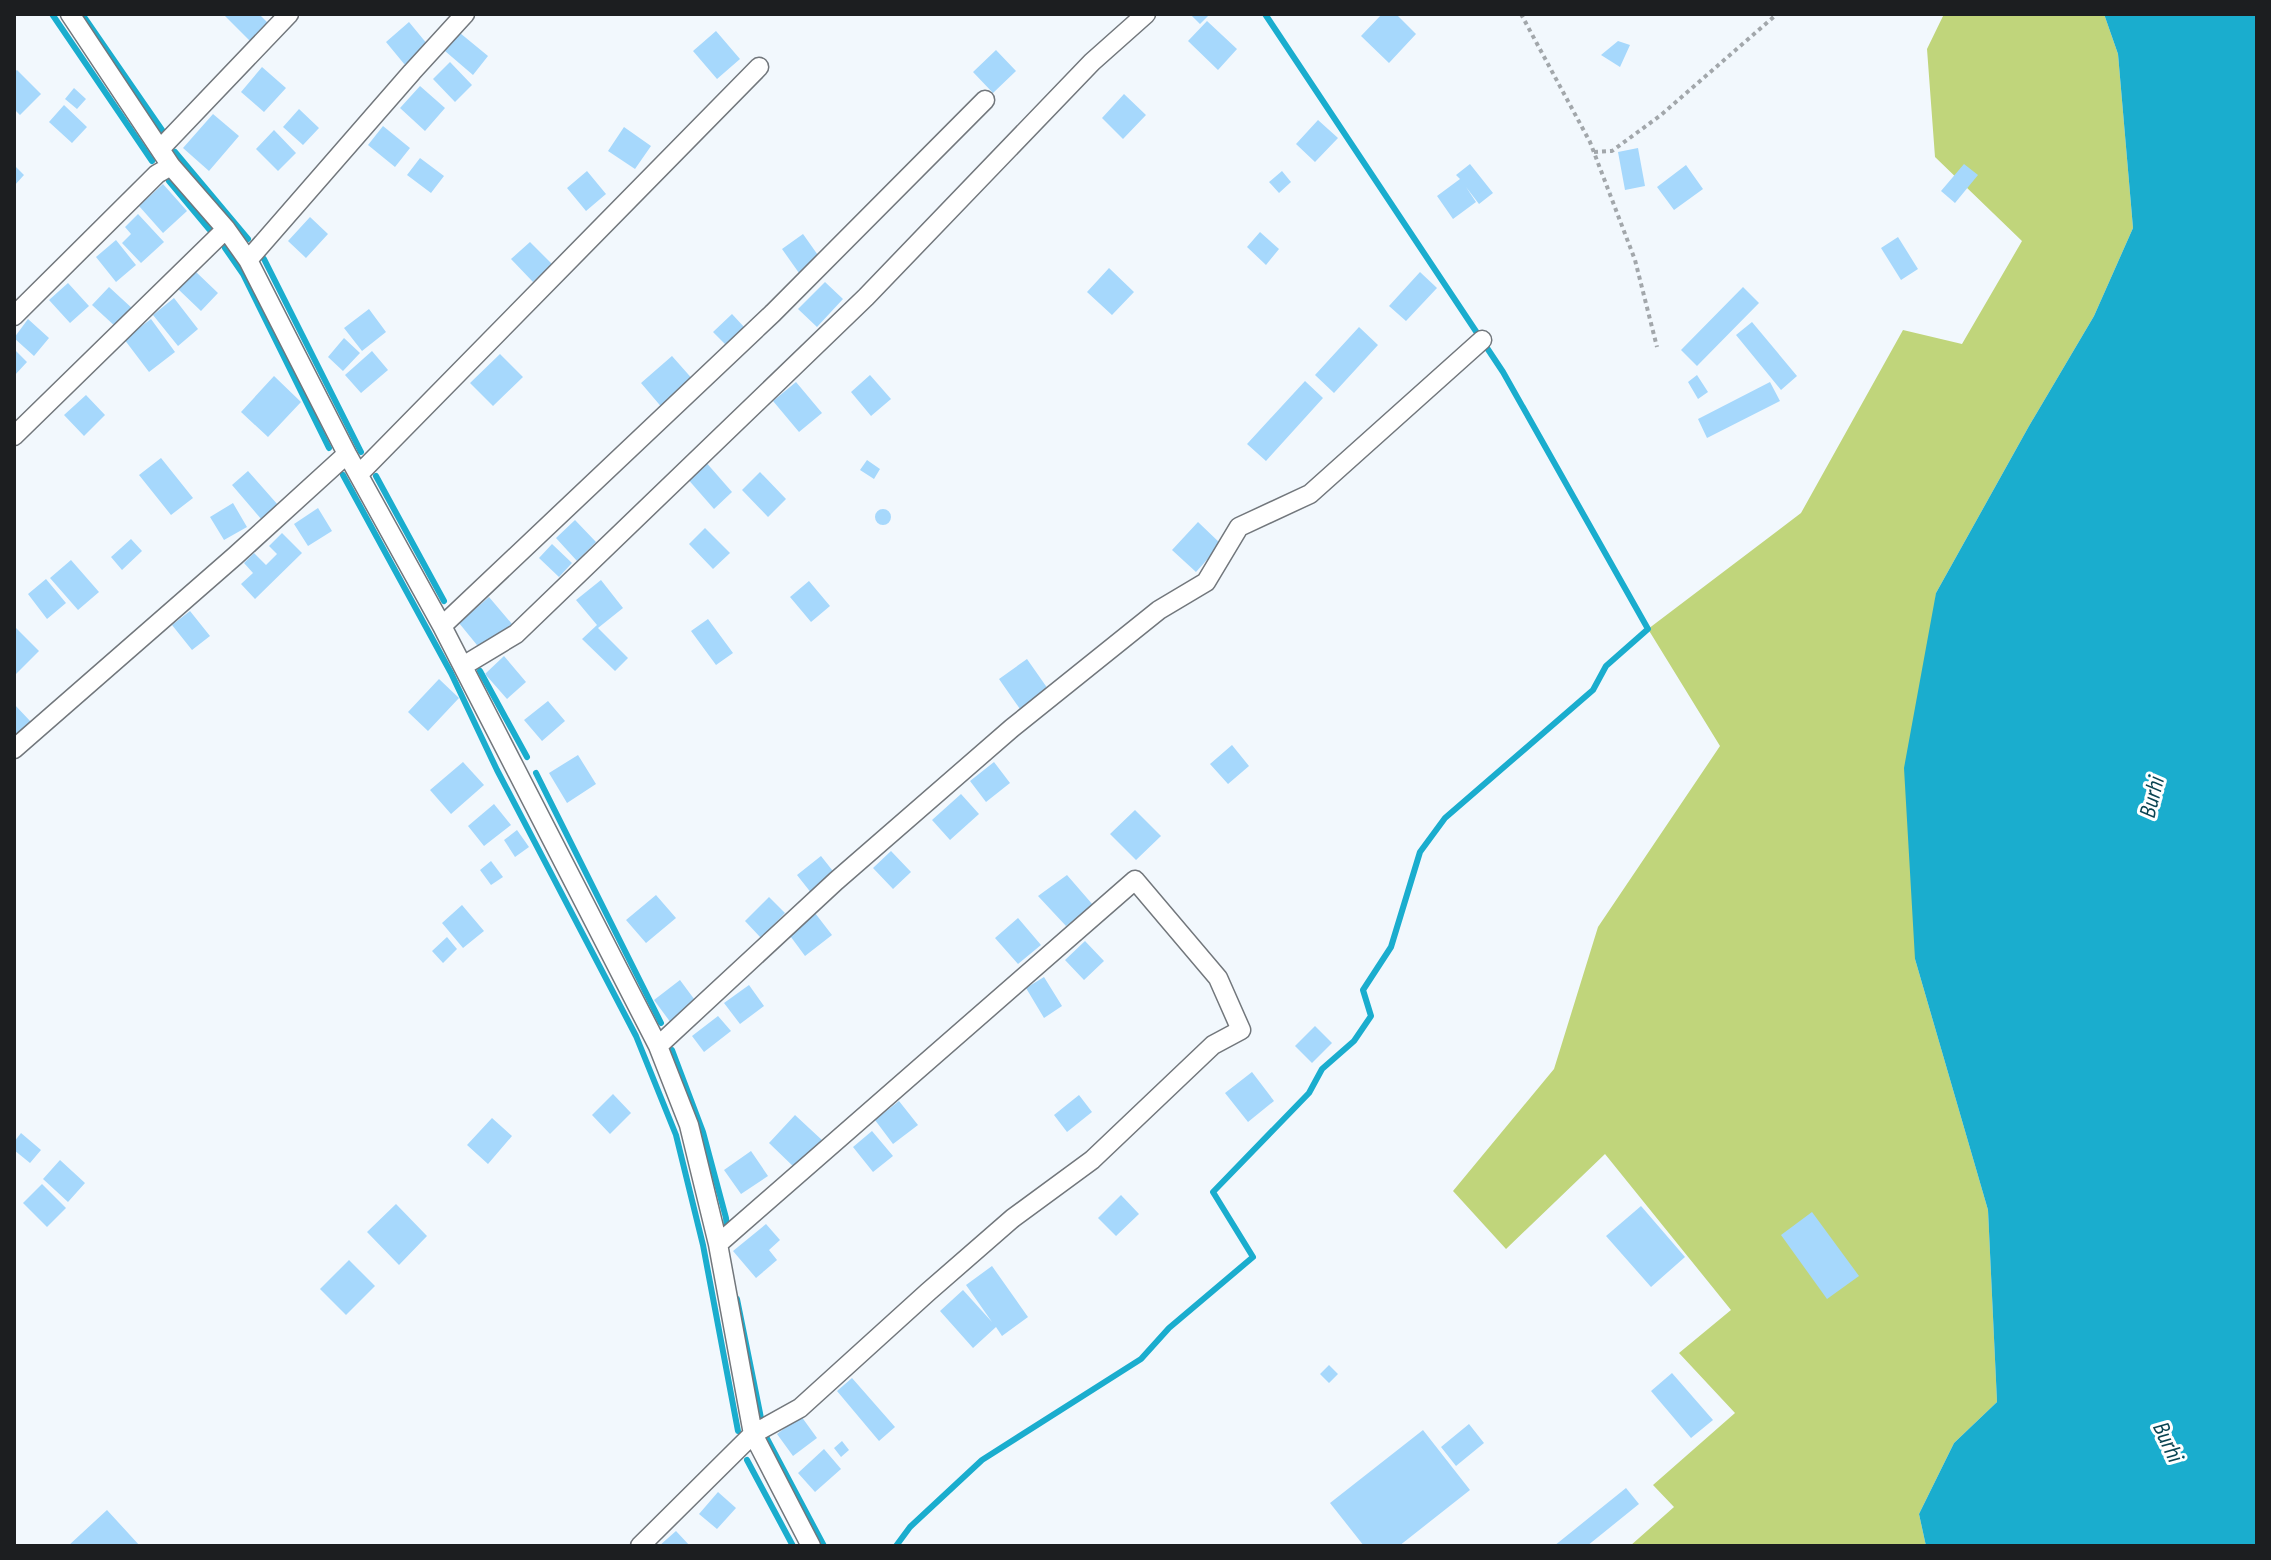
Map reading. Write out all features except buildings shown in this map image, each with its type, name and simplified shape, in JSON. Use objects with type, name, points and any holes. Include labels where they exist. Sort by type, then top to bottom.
[{"type":"street","points":[[70,14],[171,166],[226,229],[248,260],[347,454],[463,666],[658,1046],[689,1125],[718,1244],[753,1434],[811,1546]]},
{"type":"street","points":[[161,148],[289,14]]},
{"type":"street","points":[[248,260],[465,14]]},
{"type":"street","points":[[463,666],[516,634],[866,297],[1092,62],[1146,14]]},
{"type":"street","points":[[359,474],[759,67]]},
{"type":"street","points":[[442,626],[773,313],[985,100]]},
{"type":"street","points":[[14,316],[157,174],[171,166]]},
{"type":"street","points":[[14,436],[226,229]]},
{"type":"street","points":[[658,1046],[836,881],[1012,728],[1159,610],[1206,582],[1239,527],[1310,494],[1482,340]]},
{"type":"street","points":[[14,749],[347,454]]},
{"type":"street","points":[[640,1546],[753,1434],[800,1408],[1013,1218],[1092,1160],[1213,1045],[1241,1030],[1218,978],[1135,880],[718,1244]]},
{"type":"path","points":[[1521,14],[1594,152],[1635,260],[1657,347]]},
{"type":"path","points":[[1594,152],[1612,151],[1661,115],[1777,14]]},
{"type":"green space","points":[[1944,14],[2104,14],[2118,54],[2133,228],[2094,316],[1936,593],[1915,959],[1988,1210],[1997,1402],[1954,1443],[1919,1514],[1926,1546],[1630,1546],[1674,1507],[1653,1485],[1735,1413],[1679,1353],[1731,1310],[1605,1154],[1506,1249],[1453,1191],[1554,1069],[1598,927],[1720,746],[1648,629],[1801,513],[1903,330],[1962,344],[2022,241],[1935,157],[1927,49]]},
{"type":"water","name":"Burhi","points":[[2104,14],[2257,14],[2257,1546],[1926,1546],[1919,1514],[1954,1443],[1997,1402],[1988,1210],[1915,959],[1904,768],[1936,593],[2094,316],[2133,228],[2118,54]]},
{"type":"waterway","points":[[52,14],[152,161]]},
{"type":"waterway","points":[[82,14],[162,130]]},
{"type":"waterway","points":[[896,1546],[910,1527],[982,1460],[1141,1359],[1169,1328],[1253,1257],[1213,1192],[1309,1093],[1322,1069],[1354,1041],[1371,1016],[1363,990],[1391,947],[1420,852],[1445,818],[1593,690],[1606,666],[1648,629],[1503,372],[1265,14]]},
{"type":"waterway","points":[[175,152],[248,239]]},
{"type":"waterway","points":[[169,181],[209,229]]},
{"type":"waterway","points":[[225,248],[243,274],[329,448]]},
{"type":"waterway","points":[[264,259],[361,452]]},
{"type":"waterway","points":[[343,475],[451,673],[497,770],[636,1036],[676,1135],[703,1245],[738,1431]]},
{"type":"waterway","points":[[376,476],[444,601]]},
{"type":"waterway","points":[[480,671],[527,757]]},
{"type":"waterway","points":[[536,773],[661,1023]]},
{"type":"waterway","points":[[672,1050],[703,1132],[727,1229]]},
{"type":"waterway","points":[[737,1299],[764,1433],[824,1546]]},
{"type":"waterway","points":[[747,1460],[793,1546]]}]
